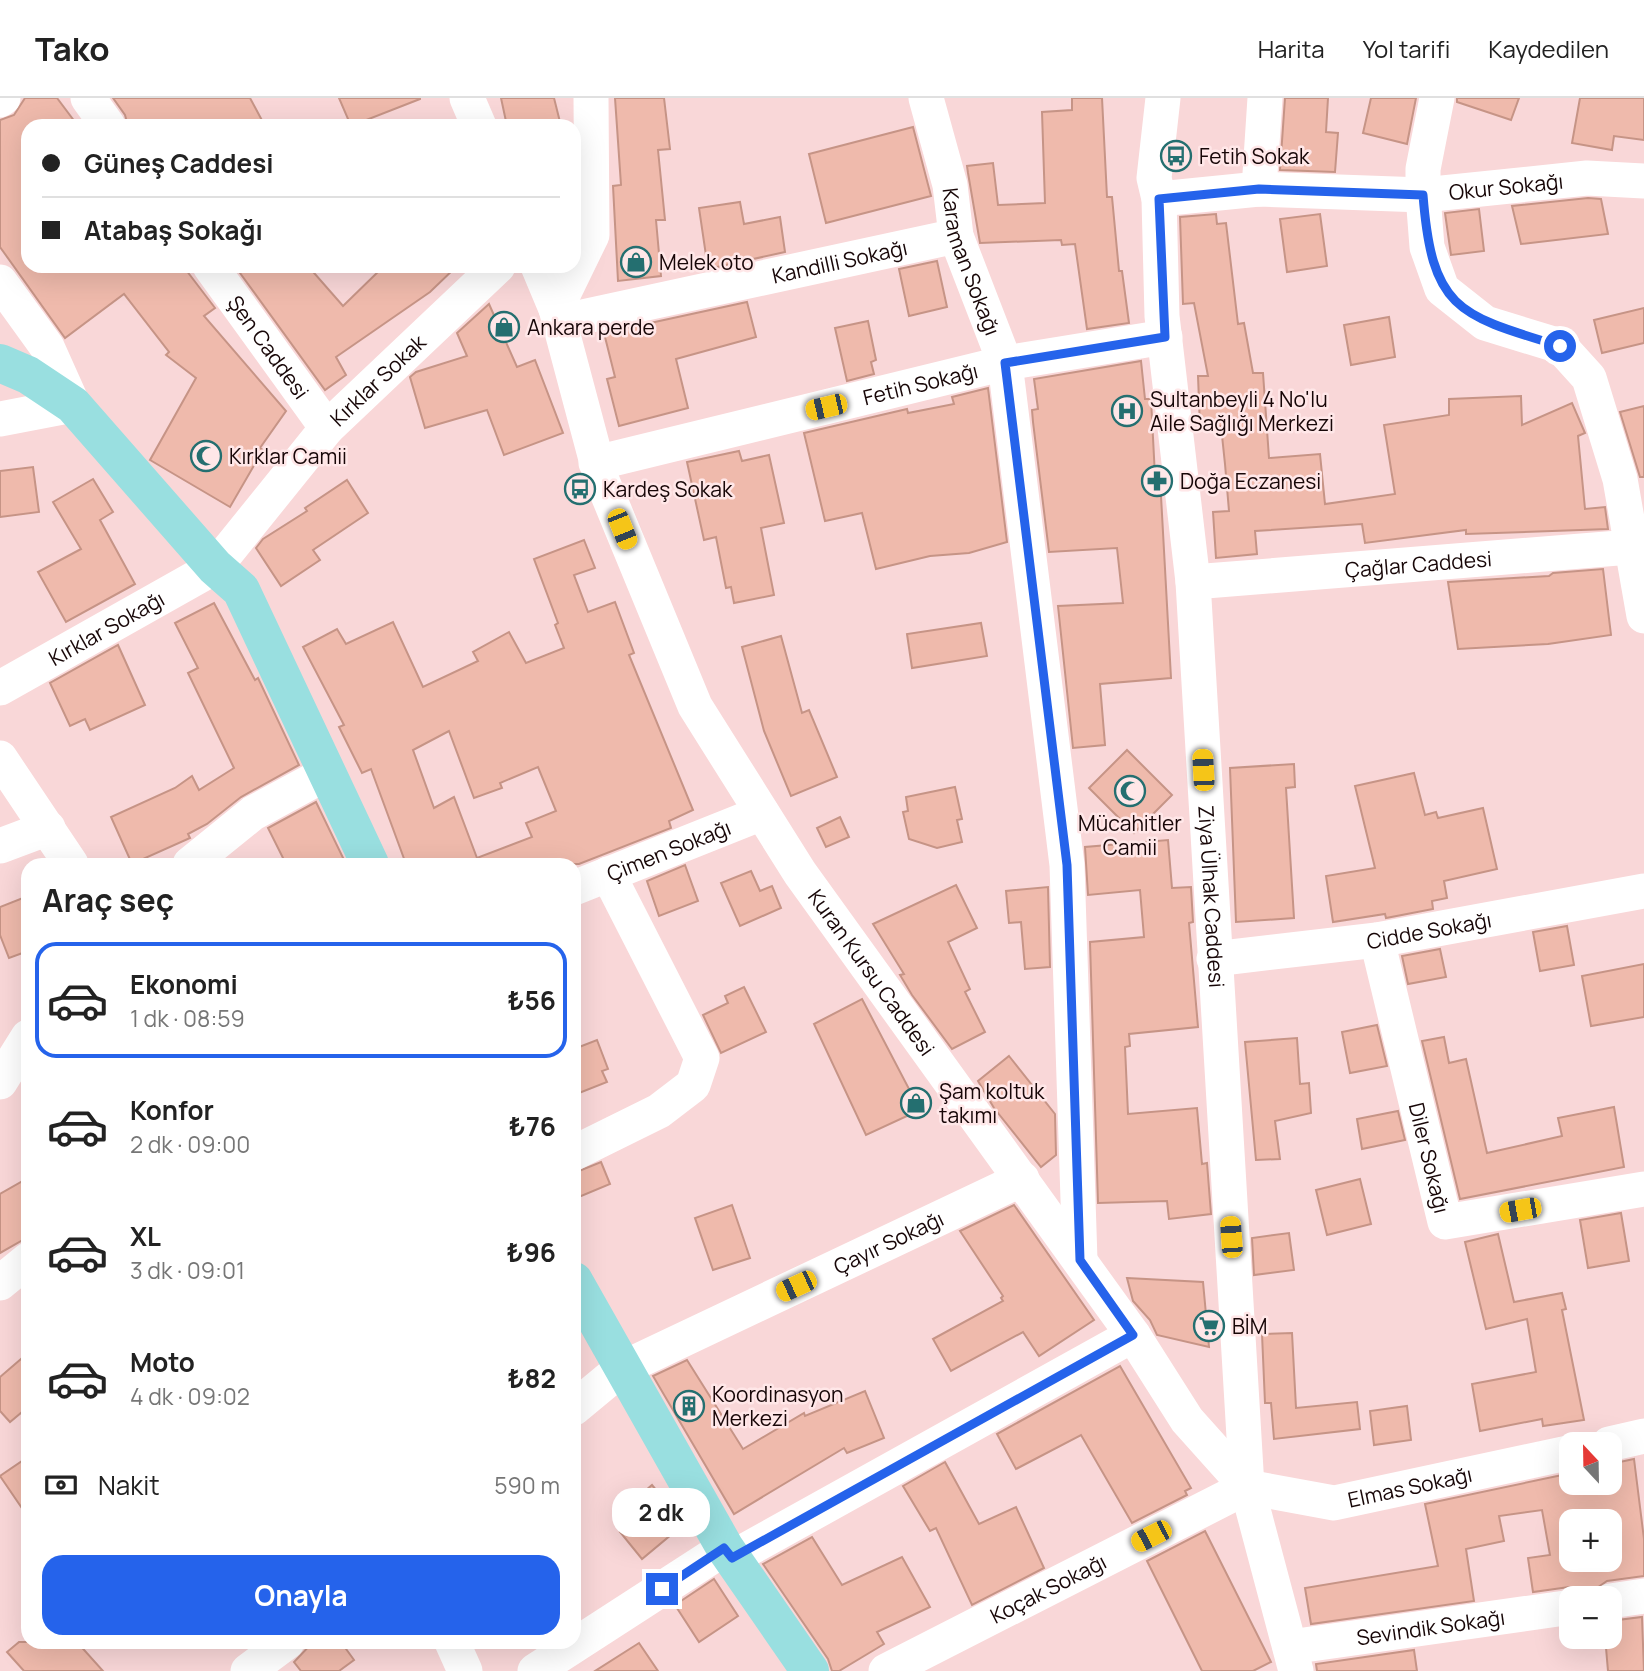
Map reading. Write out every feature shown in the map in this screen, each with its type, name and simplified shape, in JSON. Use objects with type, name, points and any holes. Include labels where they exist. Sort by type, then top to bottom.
[{"type":"main road","points":[[0,363],[28,375],[73,405],[215,567],[241,590],[367,858]]},
{"type":"main road","points":[[581,1294],[728,1553],[810,1671]]},
{"type":"street","points":[[88,98],[103,119]]},
{"type":"street","points":[[467,98],[476,119]]},
{"type":"street","points":[[581,261],[592,235],[591,98]]},
{"type":"street","name":"Karaman Sokağı","points":[[926,98],[950,185],[956,236],[1005,363],[1067,865],[1080,1260]]},
{"type":"street","name":"Ziya Ülhak Caddesi","points":[[1163,98],[1154,178],[1159,199],[1165,337],[1193,582],[1247,1487]]},
{"type":"street","points":[[1259,189],[1265,98]]},
{"type":"street","points":[[1437,98],[1423,169],[1423,195],[1427,247],[1442,289],[1485,323],[1560,346],[1589,378],[1637,546],[1644,616]]},
{"type":"street","name":"Okur Sokağı","points":[[1159,199],[1259,189],[1423,195],[1587,178],[1644,181]]},
{"type":"street","name":"Kandilli Sokağı","points":[[558,316],[956,236]]},
{"type":"street","name":"Şen Caddesi","points":[[215,273],[327,428]]},
{"type":"street","name":"Kırklar Sokak","points":[[215,567],[327,428],[491,273]]},
{"type":"street","name":"Kuran Kursu Caddesi","points":[[541,273],[558,316],[596,463],[695,706],[800,873],[1080,1260],[1133,1335],[1187,1420],[1247,1487],[1293,1659]]},
{"type":"street","points":[[558,316],[576,273]]},
{"type":"street","points":[[0,282],[47,347],[73,405],[0,419]]},
{"type":"street","name":"Fetih Sokağı","points":[[596,463],[1005,363],[1165,337]]},
{"type":"street","name":"Çağlar Caddesi","points":[[1193,582],[1637,546]]},
{"type":"street","name":"Kırklar Sokağı","points":[[0,688],[215,567]]},
{"type":"street","points":[[0,758],[67,858]]},
{"type":"street","points":[[197,858],[253,813],[326,774]]},
{"type":"street","name":"Çimen Sokağı","points":[[581,885],[762,813]]},
{"type":"street","points":[[0,846],[48,828]]},
{"type":"street","points":[[581,1150],[659,1111],[693,1085],[702,1058],[608,874]]},
{"type":"street","name":"Cidde Sokağı","points":[[1214,959],[1377,940],[1644,891]]},
{"type":"street","name":"Diler Sokağı","points":[[1377,940],[1445,1222],[1644,1189]]},
{"type":"street","points":[[0,1082],[21,1048]]},
{"type":"street","name":"Çayır Sokağı","points":[[581,1402],[621,1368],[1022,1179]]},
{"type":"street","points":[[0,1283],[21,1266]]},
{"type":"street","points":[[581,1643],[728,1553],[1133,1335]]},
{"type":"street","points":[[1622,1441],[1644,1436]]},
{"type":"street","name":"Elmas Sokağı","points":[[1247,1487],[1334,1503],[1559,1455]]},
{"type":"street","name":"Koçak Sokağı","points":[[886,1671],[1247,1487]]},
{"type":"street","points":[[1622,1599],[1644,1596]]},
{"type":"street","name":"Sevindik Sokağı","points":[[1293,1659],[1559,1609]]},
{"type":"street","points":[[248,1671],[278,1649]]},
{"type":"street","points":[[455,1649],[465,1671]]},
{"type":"street","points":[[536,1671],[572,1649]]},
{"type":"building","points":[[25,98],[57,98],[73,119],[21,119],[21,273],[188,273],[215,308],[204,316],[286,411],[260,448],[263,450],[230,507],[150,460],[196,378],[166,355],[169,352],[124,294],[65,338],[0,247],[0,120],[14,115]]},
{"type":"building","points":[[113,98],[250,98],[261,119],[126,119]]},
{"type":"building","points":[[339,98],[420,98],[369,119],[348,119]]},
{"type":"building","points":[[501,98],[554,98],[559,119],[506,119]]},
{"type":"building","points":[[615,98],[664,98],[670,149],[658,150],[665,220],[656,220],[661,276],[618,281],[613,186],[621,185]]},
{"type":"building","points":[[1072,98],[1102,98],[1107,197],[1112,197],[1119,271],[1122,271],[1129,323],[1087,329],[1075,244],[1062,245],[1061,240],[980,243],[967,166],[993,163],[998,205],[1045,203],[1042,112],[1072,110]]},
{"type":"building","points":[[1285,98],[1328,98],[1326,132],[1338,133],[1335,172],[1280,170]]},
{"type":"building","points":[[1371,98],[1416,98],[1407,144],[1363,133]]},
{"type":"building","points":[[1457,98],[1519,98],[1511,120],[1457,102]]},
{"type":"building","points":[[1580,98],[1644,98],[1644,140],[1614,136],[1612,150],[1572,143]]},
{"type":"building","points":[[913,127],[931,196],[826,223],[809,154]]},
{"type":"building","points":[[1601,199],[1608,234],[1521,244],[1512,206]]},
{"type":"building","points":[[740,202],[744,224],[780,217],[785,252],[708,269],[699,208]]},
{"type":"building","points":[[1479,209],[1484,251],[1451,255],[1445,213]]},
{"type":"building","points":[[1216,214],[1217,224],[1226,223],[1238,324],[1244,323],[1253,373],[1263,373],[1269,458],[1320,454],[1325,504],[1395,494],[1384,425],[1449,415],[1449,399],[1521,396],[1522,425],[1572,403],[1585,433],[1578,436],[1585,509],[1605,507],[1608,529],[1466,534],[1466,530],[1365,543],[1362,524],[1255,531],[1257,554],[1216,558],[1213,512],[1229,511],[1221,426],[1200,427],[1198,376],[1208,376],[1194,303],[1183,304],[1180,217]]},
{"type":"building","points":[[1320,214],[1327,266],[1287,272],[1280,219]]},
{"type":"building","points":[[937,261],[947,307],[909,316],[899,269]]},
{"type":"building","points":[[240,273],[314,273],[343,306],[377,273],[450,273],[430,292],[336,357],[346,375],[325,390]]},
{"type":"building","points":[[747,302],[756,337],[676,359],[688,408],[619,426],[607,379],[615,377],[604,333]]},
{"type":"building","points":[[489,304],[517,367],[535,360],[563,433],[504,455],[487,410],[425,428],[410,377],[416,372],[467,356],[457,333]]},
{"type":"building","points":[[1644,308],[1644,343],[1602,353],[1594,320]]},
{"type":"building","points":[[1389,317],[1395,357],[1351,365],[1344,325]]},
{"type":"building","points":[[868,321],[876,360],[871,362],[874,374],[847,381],[835,328]]},
{"type":"building","points":[[1141,361],[1145,399],[1151,399],[1156,496],[1161,496],[1171,678],[1100,684],[1105,745],[1073,748],[1058,606],[1123,603],[1117,548],[1049,552],[1033,422],[1032,410],[1038,409],[1034,379]]},
{"type":"building","points":[[988,388],[1007,542],[969,553],[930,556],[876,569],[862,513],[825,521],[804,433],[907,409],[908,413],[954,404],[952,397]]},
{"type":"building","points":[[1644,406],[1644,477],[1640,477],[1620,412]]},
{"type":"building","points":[[739,451],[742,461],[769,455],[784,523],[761,528],[774,595],[734,603],[731,587],[726,588],[716,537],[704,540],[687,462]]},
{"type":"building","points":[[33,467],[39,512],[0,517],[0,471]]},
{"type":"building","points":[[93,479],[113,512],[100,520],[135,584],[66,622],[38,572],[81,549],[53,502]]},
{"type":"building","points":[[347,480],[368,513],[313,550],[320,560],[281,586],[256,548],[263,539],[307,511],[305,508]]},
{"type":"building","points":[[584,540],[595,568],[574,575],[588,612],[615,602],[634,653],[629,655],[693,810],[669,821],[671,828],[581,863],[581,858],[477,858],[404,858],[371,769],[362,773],[339,727],[344,725],[303,647],[337,629],[346,644],[393,622],[423,687],[478,661],[473,652],[509,632],[526,663],[564,648],[555,625],[558,623],[534,559]],"holes":[[[449,731],[474,798],[502,788],[500,783],[538,767],[556,811],[526,823],[532,837],[477,858],[454,797],[434,808],[413,750]]]},
{"type":"building","points":[[1603,569],[1611,635],[1548,644],[1458,649],[1448,582],[1549,576],[1553,573]]},
{"type":"building","points":[[214,603],[255,680],[258,678],[299,765],[241,797],[207,824],[188,834],[190,838],[145,858],[129,858],[111,817],[175,788],[192,776],[199,790],[234,768],[188,673],[198,668],[175,623]]},
{"type":"building","points":[[981,623],[987,656],[912,668],[907,634]]},
{"type":"building","points":[[781,636],[802,713],[809,710],[837,777],[791,796],[764,731],[742,647]]},
{"type":"building","points":[[118,645],[145,705],[90,730],[85,719],[70,726],[50,683]]},
{"type":"building","name":"Mücahitler Camii","points":[[1127,750],[1172,795],[1134,833],[1089,788]]},
{"type":"building","points":[[1294,764],[1295,787],[1286,788],[1294,918],[1236,922],[1230,768]]},
{"type":"building","points":[[1414,773],[1425,815],[1436,812],[1438,818],[1483,808],[1497,869],[1444,881],[1447,898],[1432,901],[1433,909],[1386,918],[1385,914],[1333,922],[1326,876],[1375,868],[1355,786]]},
{"type":"building","points":[[955,787],[962,819],[957,820],[962,842],[937,848],[909,839],[903,812],[908,811],[906,797]]},
{"type":"building","points":[[316,802],[343,858],[283,858],[268,828]]},
{"type":"building","points":[[840,817],[849,837],[826,847],[817,828]]},
{"type":"building","points":[[1168,840],[1172,888],[1191,887],[1193,922],[1189,923],[1198,1027],[1129,1034],[1130,1046],[1125,1047],[1128,1114],[1197,1108],[1202,1164],[1207,1163],[1211,1214],[1169,1219],[1167,1201],[1098,1203],[1090,942],[1144,937],[1140,890],[1088,895],[1085,847]]},
{"type":"building","points":[[685,865],[698,901],[659,916],[647,881]]},
{"type":"building","points":[[751,871],[760,891],[772,886],[781,908],[740,926],[721,883]]},
{"type":"building","points":[[956,885],[977,928],[948,942],[970,989],[965,992],[985,1032],[952,1049],[912,995],[900,975],[904,974],[873,924]]},
{"type":"building","points":[[1048,887],[1050,967],[1025,969],[1021,922],[1009,923],[1006,891]]},
{"type":"building","points":[[21,899],[21,954],[9,958],[0,935],[0,907]]},
{"type":"building","points":[[1567,926],[1574,965],[1540,971],[1533,932]]},
{"type":"building","points":[[1440,949],[1446,977],[1408,984],[1402,956]]},
{"type":"building","points":[[1644,964],[1644,1017],[1591,1026],[1582,976]]},
{"type":"building","points":[[744,987],[766,1032],[721,1053],[703,1015],[728,1003],[725,996]]},
{"type":"building","points":[[862,999],[920,1110],[866,1135],[814,1024]]},
{"type":"building","points":[[1377,1025],[1387,1066],[1350,1073],[1342,1032]]},
{"type":"building","points":[[1444,1037],[1449,1063],[1466,1059],[1487,1153],[1562,1136],[1558,1118],[1614,1107],[1624,1167],[1460,1199],[1422,1041]]},
{"type":"building","points":[[1297,1038],[1300,1084],[1309,1083],[1311,1113],[1275,1121],[1280,1159],[1256,1160],[1245,1042]]},
{"type":"building","points":[[597,1040],[608,1069],[602,1071],[607,1082],[581,1092],[581,1046]]},
{"type":"building","points":[[1009,1056],[1055,1114],[1056,1155],[1041,1167],[994,1108],[978,1081]]},
{"type":"building","points":[[1398,1111],[1405,1140],[1362,1149],[1357,1119]]},
{"type":"building","points":[[601,1162],[610,1184],[581,1196],[581,1170]]},
{"type":"building","points":[[1360,1179],[1371,1224],[1327,1235],[1316,1190]]},
{"type":"building","points":[[21,1182],[21,1241],[0,1253],[0,1194]]},
{"type":"building","points":[[732,1205],[750,1258],[713,1270],[695,1218]]},
{"type":"building","points":[[1014,1205],[1094,1320],[1039,1356],[1023,1332],[951,1371],[933,1339],[1003,1301],[1003,1296],[960,1231]]},
{"type":"building","points":[[1621,1213],[1629,1261],[1588,1268],[1580,1220]]},
{"type":"building","points":[[1289,1233],[1294,1270],[1254,1275],[1252,1238]]},
{"type":"building","points":[[1498,1234],[1514,1302],[1562,1293],[1566,1309],[1562,1310],[1584,1420],[1543,1426],[1542,1419],[1480,1431],[1472,1384],[1536,1372],[1527,1319],[1486,1329],[1465,1242]]},
{"type":"building","points":[[1127,1278],[1203,1282],[1209,1347],[1157,1335],[1150,1320],[1133,1301]]},
{"type":"building","points":[[1292,1333],[1296,1408],[1357,1402],[1360,1429],[1274,1439],[1271,1403],[1265,1403],[1262,1334]]},
{"type":"building","points":[[21,1359],[21,1413],[10,1422],[0,1411],[0,1377]]},
{"type":"building","points":[[687,1360],[743,1449],[804,1413],[805,1416],[865,1391],[884,1438],[847,1453],[844,1448],[734,1514],[653,1376]]},
{"type":"building","points":[[1120,1366],[1191,1488],[1185,1491],[1187,1495],[1132,1523],[1081,1435],[1016,1469],[997,1434]]},
{"type":"building","points":[[1407,1406],[1411,1440],[1374,1445],[1370,1411]]},
{"type":"building","points":[[1634,1459],[1644,1539],[1644,1576],[1607,1581],[1600,1586],[1559,1586],[1559,1588],[1533,1592],[1528,1558],[1550,1555],[1542,1510],[1499,1516],[1504,1541],[1466,1549],[1474,1601],[1311,1624],[1305,1588],[1438,1566],[1425,1504],[1559,1476],[1559,1495],[1622,1495],[1622,1462]]},
{"type":"building","points":[[21,1462],[21,1507],[0,1476]]},
{"type":"building","points":[[945,1462],[979,1524],[1016,1507],[1044,1568],[972,1605],[936,1528],[930,1531],[903,1486]]},
{"type":"building","points":[[652,1485],[684,1524],[642,1559],[620,1532],[628,1526],[618,1514]]},
{"type":"building","points":[[1205,1531],[1271,1662],[1253,1671],[1202,1671],[1147,1561]]},
{"type":"building","points":[[812,1537],[842,1585],[902,1557],[930,1607],[877,1632],[884,1644],[839,1671],[832,1671],[828,1659],[763,1564]]},
{"type":"building","points":[[714,1579],[738,1616],[699,1642],[675,1605]]},
{"type":"building","points":[[1642,1617],[1644,1671],[1608,1671],[1606,1649],[1622,1649],[1622,1620]]},
{"type":"building","points":[[19,1642],[21,1649],[83,1649],[103,1671],[24,1671],[7,1652]]},
{"type":"building","points":[[639,1643],[658,1671],[595,1671]]},
{"type":"building","points":[[306,1649],[346,1649],[354,1660],[339,1671],[301,1671],[294,1662]]},
{"type":"building","points":[[1414,1650],[1417,1671],[1317,1671],[1316,1664]]},
{"type":"place","name":"Fetih Sokak","points":[[1176,156]]},
{"type":"place","name":"Melek oto","points":[[636,262]]},
{"type":"place","name":"Ankara perde","points":[[504,327]]},
{"type":"place","name":"Sultanbeyli 4 No'lu Aile Sağlığı Merkezi","points":[[1127,411]]},
{"type":"place","name":"Kırklar Camii","points":[[206,456]]},
{"type":"place","name":"Doğa Eczanesi","points":[[1157,481]]},
{"type":"place","name":"Kardeş Sokak","points":[[580,489]]},
{"type":"place","name":"Mücahitler Camii","points":[[1130,791]]},
{"type":"place","name":"Şam koltuk takımı","points":[[916,1103]]},
{"type":"place","name":"BİM","points":[[1209,1326]]},
{"type":"place","name":"Koordinasyon Merkezi","points":[[689,1406]]},
{"type":"route","points":[[662,1589],[724,1548],[732,1558],[1133,1335],[1080,1260],[1067,865],[1005,363],[1165,337],[1159,199],[1259,189],[1423,195],[1427,247],[1442,289],[1485,323],[1560,346]]}]
